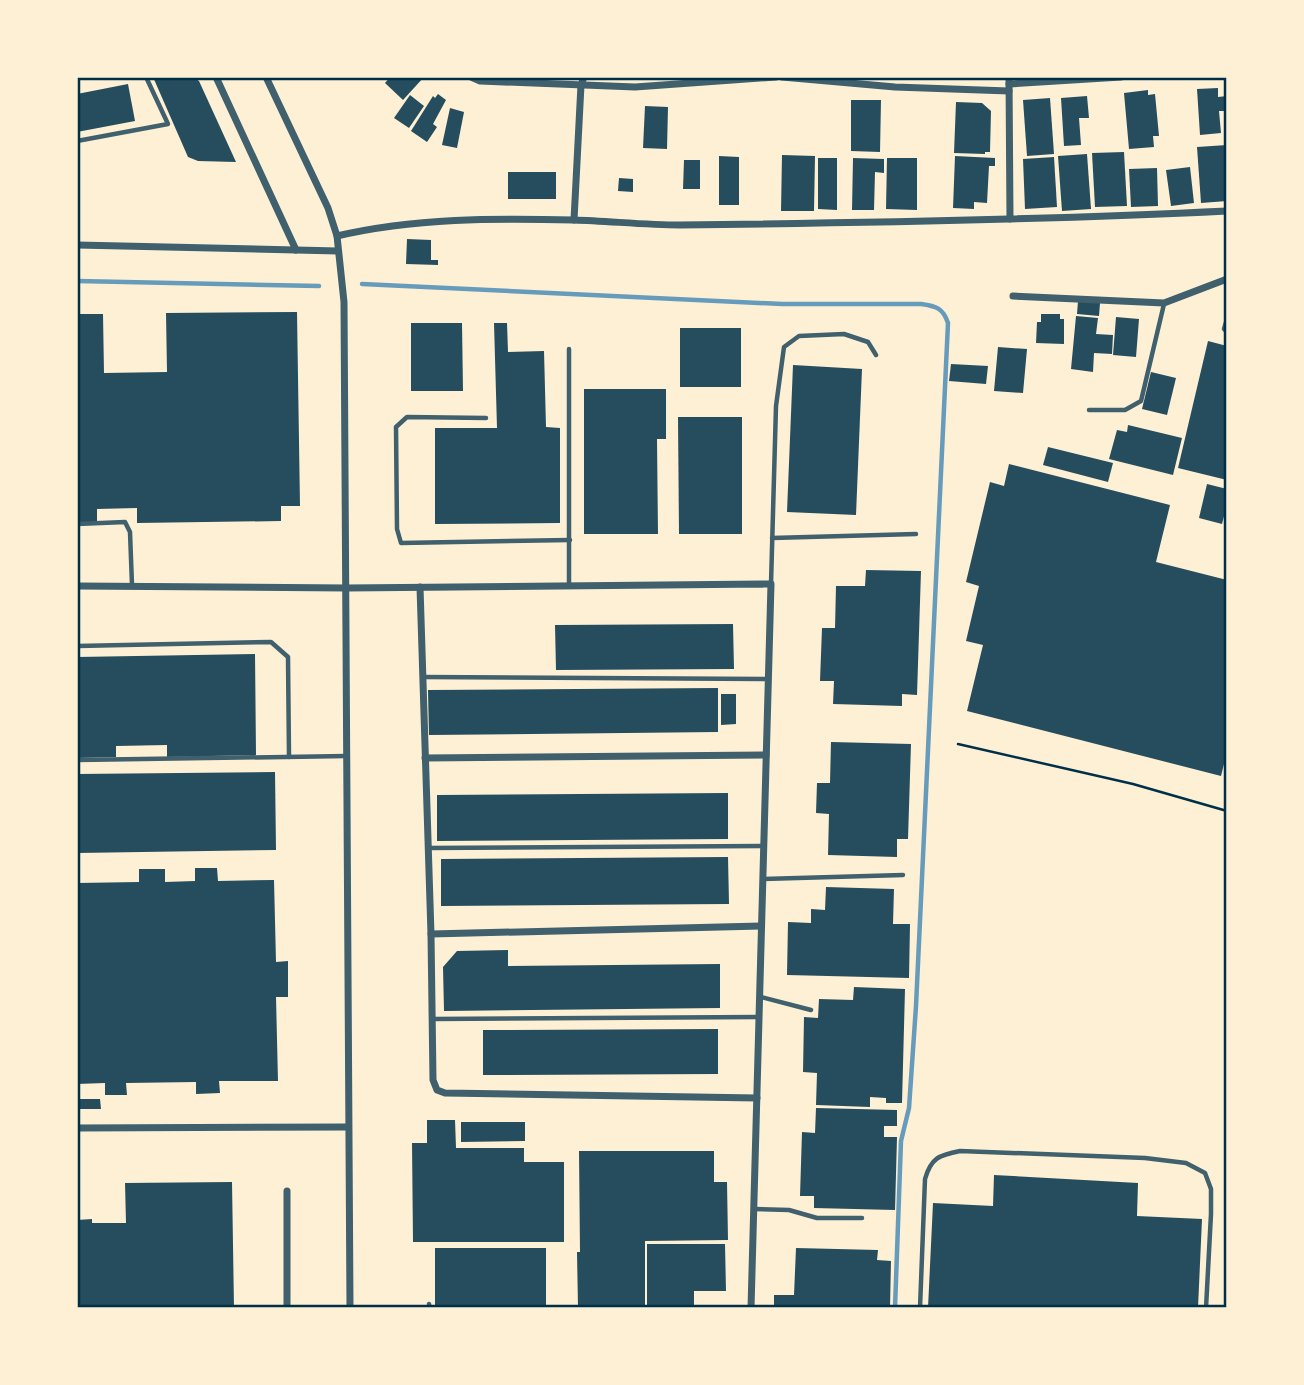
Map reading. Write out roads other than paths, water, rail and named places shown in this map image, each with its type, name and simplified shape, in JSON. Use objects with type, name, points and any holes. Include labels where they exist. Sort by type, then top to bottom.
[{"type":"street","points":[[216,77],[296,250]]},
{"type":"street","points":[[266,77],[328,208],[337,236],[344,302],[350,1308]]},
{"type":"street","points":[[471,77],[481,81],[583,81],[649,86],[776,77]]},
{"type":"street","points":[[782,77],[895,87],[1121,77]]},
{"type":"street","points":[[574,220],[583,81]]},
{"type":"street","points":[[1009,84],[1010,219]]},
{"type":"street","points":[[337,236],[370,228],[428,221],[574,220],[676,225],[1062,219],[1227,211]]},
{"type":"street","points":[[77,245],[338,251]]},
{"type":"street","points":[[1013,296],[1164,303],[1227,279]]},
{"type":"street","points":[[77,586],[347,588],[771,584],[751,1308]]},
{"type":"street","points":[[420,587],[433,1080],[437,1090],[445,1093],[757,1098]]},
{"type":"street","points":[[425,758],[766,755]]},
{"type":"street","points":[[431,934],[761,926]]},
{"type":"street","points":[[77,1128],[348,1127]]},
{"type":"street","points":[[287,1191],[287,1308]]},
{"type":"lane","points":[[77,141],[168,124],[146,77]]},
{"type":"lane","points":[[1089,410],[1125,410],[1141,401],[1164,303]]},
{"type":"lane","points":[[1227,318],[1224,329],[1227,332]]},
{"type":"lane","points":[[771,584],[776,406],[783,347],[799,336],[844,334],[868,342],[876,355]]},
{"type":"lane","points":[[569,349],[569,586]]},
{"type":"lane","points":[[486,418],[407,417],[397,427],[397,528],[401,543],[570,540]]},
{"type":"lane","points":[[77,524],[125,522],[129,526],[132,585]]},
{"type":"lane","points":[[772,538],[916,534]]},
{"type":"lane","points":[[77,646],[271,642],[288,657],[289,757]]},
{"type":"lane","points":[[422,677],[769,680]]},
{"type":"lane","points":[[77,760],[347,756]]},
{"type":"lane","points":[[428,848],[764,846]]},
{"type":"lane","points":[[763,879],[903,875]]},
{"type":"lane","points":[[760,997],[811,1010]]},
{"type":"lane","points":[[433,1019],[759,1017]]},
{"type":"lane","points":[[920,1308],[925,1179],[930,1164],[939,1155],[960,1151],[1145,1158],[1186,1163],[1205,1173],[1211,1189],[1206,1308]]},
{"type":"lane","points":[[753,1209],[789,1210],[817,1218],[862,1217]]},
{"type":"waterway","points":[[77,281],[319,286]]},
{"type":"waterway","points":[[362,284],[782,304],[921,304],[938,309],[944,314],[948,323],[916,1006],[909,1108],[901,1141],[895,1308]]}]
